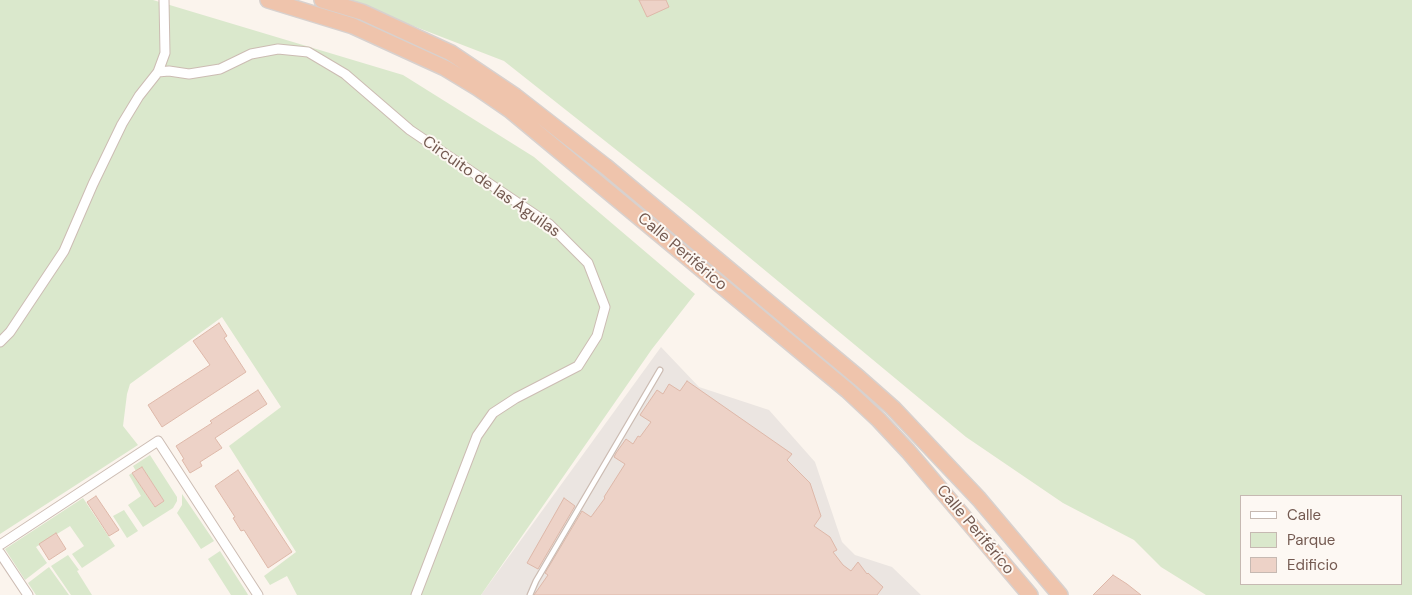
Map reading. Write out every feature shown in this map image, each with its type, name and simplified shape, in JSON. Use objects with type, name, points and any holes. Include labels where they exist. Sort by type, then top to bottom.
[{"type":"highway","name":"Calle Periférico","points":[[268,0],[353,26],[445,68],[510,110],[847,390],[879,420],[908,452],[1030,595]]},
{"type":"highway","name":"Calle Periférico","points":[[322,0],[362,12],[451,53],[514,96],[605,166],[859,378],[892,408],[979,499],[1060,595]]},
{"type":"street","points":[[0,342],[10,332],[64,251],[122,124],[139,96],[158,72],[165,53],[164,0]]},
{"type":"street","name":"Circuito de las Águilas","points":[[158,72],[168,71],[190,74],[220,69],[251,54],[278,49],[308,52],[345,74],[410,130],[549,224],[588,263],[605,307],[597,336],[578,366],[516,398],[493,413],[477,436],[416,595]]},
{"type":"street","points":[[0,545],[158,441],[258,595]]},
{"type":"street","points":[[0,553],[28,595]]},
{"type":"lane","points":[[530,595],[660,370]]},
{"type":"shaded area","points":[[661,347],[699,387],[769,410],[815,462],[842,542],[855,555],[892,567],[921,595],[481,595]]},
{"type":"green space","points":[[0,0],[153,0],[403,75],[534,157],[695,294],[652,349],[481,595],[297,595],[287,576],[270,585],[264,576],[296,552],[229,446],[281,407],[222,317],[130,384],[123,426],[138,445],[0,534]]},
{"type":"green space","points":[[346,0],[1412,0],[1412,595],[1206,595],[1161,567],[1134,540],[1063,503],[966,437],[691,209],[504,61]]},
{"type":"green space","points":[[150,455],[177,497],[177,501],[173,508],[143,527],[128,505],[141,496],[129,475],[132,473],[154,506],[164,501],[142,467],[136,471],[133,466]]},
{"type":"green space","points":[[182,494],[214,541],[201,549],[177,513],[182,505]]},
{"type":"green space","points":[[83,498],[115,546],[82,568],[72,554],[84,546],[70,526],[36,547],[47,563],[25,580],[5,549]]},
{"type":"green space","points":[[124,510],[138,531],[127,538],[113,516]]},
{"type":"green space","points":[[220,551],[248,595],[231,595],[208,559]]},
{"type":"green space","points":[[68,555],[79,570],[77,571],[92,595],[71,595],[51,566]]},
{"type":"green space","points":[[49,567],[69,595],[36,595],[28,583]]},
{"type":"building","points":[[639,0],[666,0],[669,7],[647,17]]},
{"type":"building","points":[[219,323],[227,336],[224,338],[246,372],[162,427],[148,405],[210,365],[193,341]]},
{"type":"building","points":[[687,381],[792,454],[787,460],[810,483],[821,516],[814,526],[830,537],[837,550],[833,552],[843,565],[851,571],[858,562],[867,574],[883,587],[877,595],[534,595],[548,575],[545,573],[582,511],[591,517],[605,498],[625,464],[614,457],[616,453],[626,439],[633,444],[651,422],[640,415],[657,390],[663,394],[669,384],[680,391]]},
{"type":"building","points":[[258,390],[267,404],[215,438],[222,448],[200,462],[202,466],[190,473],[176,446]]},
{"type":"building","points":[[142,467],[164,501],[155,507],[132,473]]},
{"type":"building","points":[[238,470],[292,552],[268,568],[244,530],[241,531],[233,518],[235,517],[215,486]]},
{"type":"building","points":[[96,496],[119,530],[109,536],[87,502]]},
{"type":"building","points":[[564,498],[575,506],[538,569],[527,563]]},
{"type":"building","points":[[56,533],[66,549],[49,560],[39,544]]},
{"type":"building","points":[[1113,575],[1127,584],[1141,595],[1093,595]]}]
